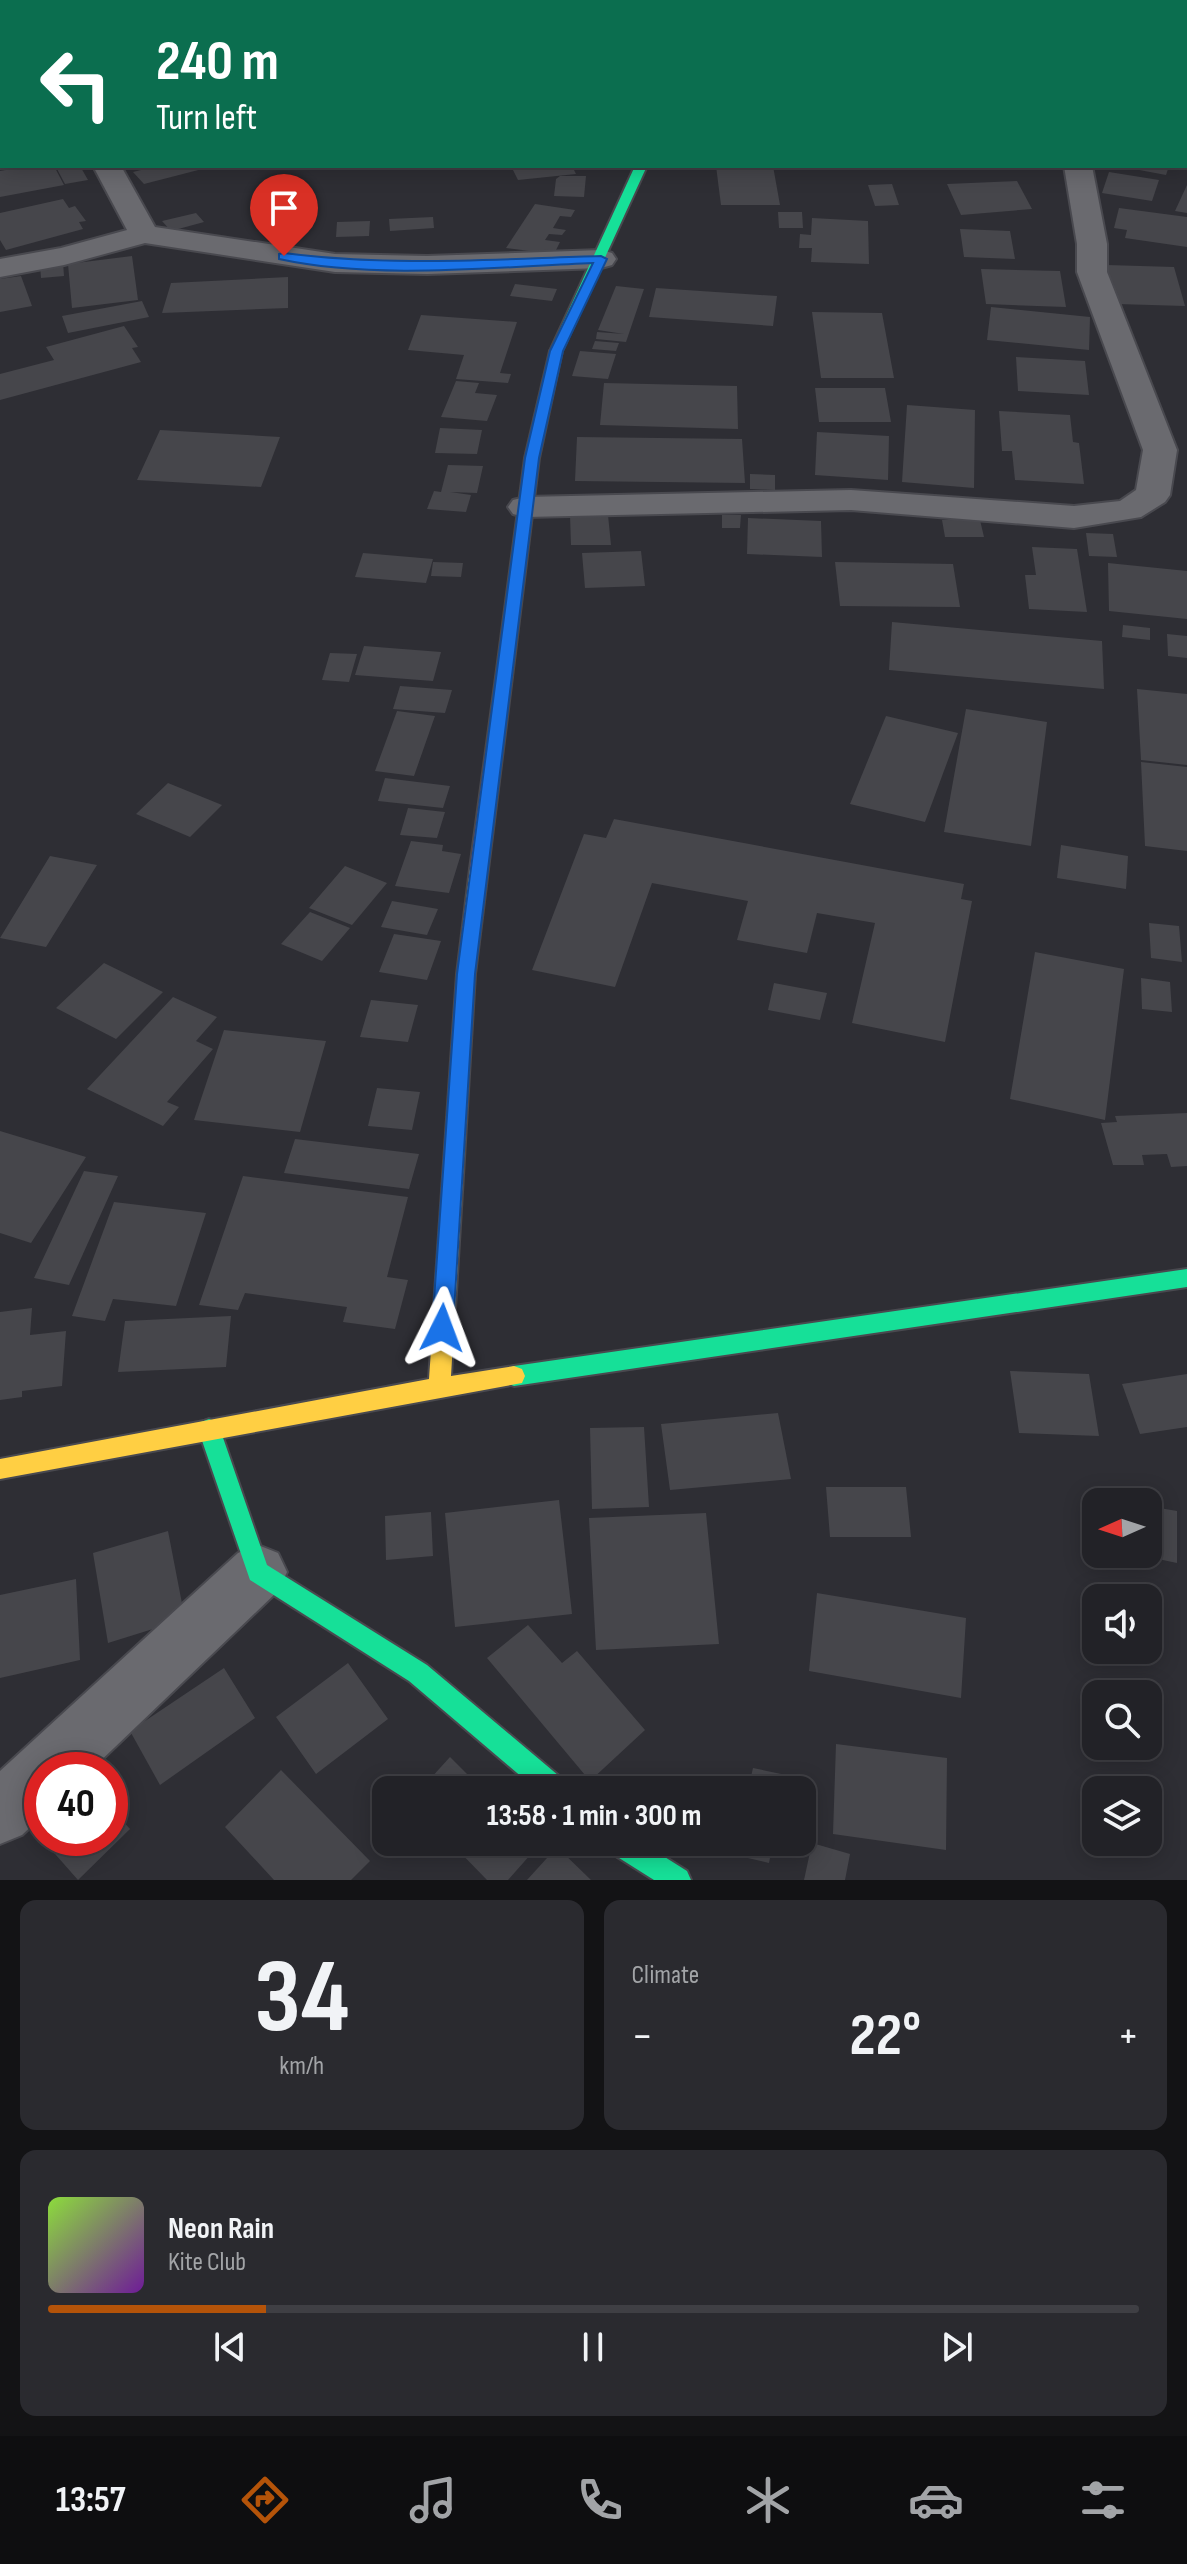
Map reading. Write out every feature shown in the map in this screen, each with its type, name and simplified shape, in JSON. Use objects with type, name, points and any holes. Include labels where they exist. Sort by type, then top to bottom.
[{"type":"street","points":[[108,168],[144,234]]},
{"type":"street","points":[[439,1387],[466,974],[532,458],[556,351],[601,259],[640,168]]},
{"type":"street","points":[[525,507],[851,500],[1074,517],[1129,510],[1153,495],[1173,449],[1092,272],[1092,244],[1078,168]]},
{"type":"street","points":[[0,268],[64,256],[144,234],[335,263],[427,265],[601,259]]},
{"type":"street","points":[[0,1469],[439,1387],[1187,1278]]},
{"type":"street","points":[[209,1429],[258,1572],[418,1673],[539,1776]]},
{"type":"street","points":[[66,1752],[258,1572]]},
{"type":"street","points":[[0,1813],[24,1791]]},
{"type":"street","points":[[639,1856],[678,1880]]},
{"type":"building","points":[[55,168],[64,185],[0,197],[0,171]]},
{"type":"building","points":[[81,168],[88,180],[65,184],[57,169]]},
{"type":"building","points":[[206,168],[144,184],[133,172]]},
{"type":"building","points":[[512,168],[573,168],[576,174],[518,180]]},
{"type":"building","points":[[716,168],[773,168],[780,205],[721,205]]},
{"type":"building","points":[[1129,168],[1168,168],[1166,175]]},
{"type":"building","points":[[1109,172],[1159,180],[1152,201],[1102,193]]},
{"type":"building","points":[[560,176],[586,176],[584,197],[554,196],[556,179]]},
{"type":"building","points":[[1017,181],[1032,209],[961,215],[947,184]]},
{"type":"building","points":[[892,184],[899,205],[875,206],[868,185]]},
{"type":"building","points":[[1187,185],[1187,213],[1175,211]]},
{"type":"building","points":[[63,199],[69,208],[75,206],[86,221],[79,222],[83,229],[6,250],[0,240],[0,213]]},
{"type":"building","points":[[535,204],[575,210],[571,217],[560,216],[553,228],[566,230],[562,235],[549,234],[545,240],[560,242],[554,254],[506,248]]},
{"type":"building","points":[[1119,208],[1187,217],[1187,247],[1125,238],[1127,230],[1114,228]]},
{"type":"building","points":[[778,212],[802,212],[803,228],[779,228]]},
{"type":"building","points":[[196,213],[204,222],[171,231],[162,221]]},
{"type":"building","points":[[433,217],[434,228],[390,231],[389,219]]},
{"type":"building","points":[[812,218],[868,221],[869,264],[811,262],[812,248],[799,248],[800,234],[811,235]]},
{"type":"building","points":[[370,221],[369,236],[336,237],[337,222]]},
{"type":"building","points":[[960,229],[1010,231],[1015,259],[964,257]]},
{"type":"building","points":[[132,256],[138,300],[72,308],[68,264]]},
{"type":"building","points":[[63,262],[64,276],[41,278],[40,264]]},
{"type":"building","points":[[1107,265],[1174,267],[1185,306],[1117,304]]},
{"type":"building","points":[[981,269],[1060,271],[1066,307],[986,304]]},
{"type":"building","points":[[21,276],[32,306],[0,312],[0,279]]},
{"type":"building","points":[[288,277],[288,308],[162,313],[171,283]]},
{"type":"building","points":[[515,284],[557,289],[552,301],[510,296]]},
{"type":"building","points":[[616,286],[644,289],[626,342],[596,339],[597,332],[624,334],[598,330]]},
{"type":"building","points":[[656,288],[777,296],[773,326],[649,317]]},
{"type":"building","points":[[142,301],[149,317],[68,333],[62,316]]},
{"type":"building","points":[[991,307],[1090,317],[1089,350],[987,340]]},
{"type":"building","points":[[812,312],[882,313],[894,378],[821,378]]},
{"type":"building","points":[[421,315],[517,322],[500,373],[511,374],[508,383],[456,379],[464,355],[408,350]]},
{"type":"building","points":[[124,326],[138,347],[132,348],[141,362],[0,400],[0,374],[54,360],[46,347]]},
{"type":"building","points":[[595,341],[619,343],[616,351],[592,349]]},
{"type":"building","points":[[580,351],[616,354],[608,379],[572,376]]},
{"type":"building","points":[[1016,357],[1085,361],[1089,395],[1018,391]]},
{"type":"building","points":[[456,381],[479,383],[475,393],[497,395],[487,421],[441,417]]},
{"type":"building","points":[[604,383],[737,386],[738,429],[600,425]]},
{"type":"building","points":[[815,388],[885,388],[891,422],[819,422]]},
{"type":"building","points":[[907,405],[975,410],[974,488],[902,482]]},
{"type":"building","points":[[999,411],[1070,415],[1073,442],[1079,443],[1084,484],[1015,480],[1012,451],[1002,451]]},
{"type":"building","points":[[440,428],[482,430],[477,454],[435,453]]},
{"type":"building","points":[[160,430],[280,437],[261,487],[137,480]]},
{"type":"building","points":[[817,432],[889,436],[888,480],[815,475]]},
{"type":"building","points":[[577,437],[742,439],[745,483],[575,481]]},
{"type":"building","points":[[448,465],[483,466],[477,493],[450,492],[471,495],[466,512],[427,509],[434,491],[441,492]]},
{"type":"building","points":[[750,474],[775,475],[775,490],[750,489]]},
{"type":"building","points":[[570,515],[608,515],[611,545],[571,545]]},
{"type":"building","points":[[722,515],[741,515],[740,528],[722,528]]},
{"type":"building","points":[[748,518],[821,521],[822,557],[747,554]]},
{"type":"building","points":[[942,520],[980,520],[984,537],[945,537]]},
{"type":"building","points":[[1086,533],[1113,534],[1117,557],[1089,556]]},
{"type":"building","points":[[1032,547],[1077,549],[1087,612],[1029,609],[1025,575],[1036,575]]},
{"type":"building","points":[[641,551],[645,586],[585,588],[582,553]]},
{"type":"building","points":[[363,553],[433,559],[426,583],[355,577]]},
{"type":"building","points":[[433,562],[463,563],[461,577],[431,576]]},
{"type":"building","points":[[835,562],[953,564],[960,607],[840,606]]},
{"type":"building","points":[[1108,563],[1187,571],[1187,619],[1109,611]]},
{"type":"building","points":[[892,622],[1102,641],[1104,689],[889,670]]},
{"type":"building","points":[[1123,625],[1150,628],[1150,640],[1122,637]]},
{"type":"building","points":[[1167,634],[1187,636],[1187,658],[1168,656]]},
{"type":"building","points":[[364,646],[441,652],[433,681],[355,675]]},
{"type":"building","points":[[330,653],[357,654],[349,682],[322,680]]},
{"type":"building","points":[[400,686],[452,690],[445,713],[393,709]]},
{"type":"building","points":[[1137,689],[1187,694],[1187,765],[1141,760]]},
{"type":"building","points":[[966,709],[1047,722],[1031,846],[944,832]]},
{"type":"building","points":[[397,711],[435,716],[414,776],[375,771]]},
{"type":"building","points":[[886,716],[958,733],[925,822],[850,804]]},
{"type":"building","points":[[1141,762],[1187,767],[1187,851],[1145,846]]},
{"type":"building","points":[[385,778],[450,786],[443,808],[378,801]]},
{"type":"building","points":[[168,783],[222,805],[190,837],[136,814]]},
{"type":"building","points":[[408,808],[445,812],[437,838],[400,835]]},
{"type":"building","points":[[614,819],[964,884],[961,899],[972,901],[945,1042],[852,1023],[875,923],[817,913],[807,953],[737,940],[748,901],[652,883],[615,987],[532,970],[584,834],[606,838]]},
{"type":"building","points":[[411,841],[443,845],[442,851],[461,854],[449,893],[395,886]]},
{"type":"building","points":[[1061,845],[1128,856],[1126,889],[1057,878]]},
{"type":"building","points":[[50,856],[97,865],[46,947],[0,938]]},
{"type":"building","points":[[345,866],[387,883],[352,925],[309,908]]},
{"type":"building","points":[[392,901],[438,909],[427,935],[381,927]]},
{"type":"building","points":[[310,912],[350,928],[322,961],[281,944]]},
{"type":"building","points":[[1149,923],[1179,926],[1182,962],[1151,958]]},
{"type":"building","points":[[394,934],[441,941],[427,980],[379,972]]},
{"type":"building","points":[[1035,952],[1124,969],[1105,1120],[1010,1099]]},
{"type":"building","points":[[104,963],[163,992],[116,1039],[56,1008]]},
{"type":"building","points":[[1141,978],[1170,982],[1172,1012],[1142,1009]]},
{"type":"building","points":[[774,983],[827,993],[820,1020],[768,1010]]},
{"type":"building","points":[[173,997],[217,1017],[196,1041],[213,1049],[167,1102],[179,1107],[163,1126],[87,1089]]},
{"type":"building","points":[[371,1000],[418,1005],[408,1042],[360,1037]]},
{"type":"building","points":[[224,1030],[326,1041],[300,1132],[194,1120]]},
{"type":"building","points":[[377,1088],[420,1092],[412,1130],[368,1126]]},
{"type":"building","points":[[1187,1113],[1187,1166],[1171,1167],[1167,1154],[1142,1155],[1144,1165],[1113,1165],[1101,1123],[1117,1122],[1115,1116]]},
{"type":"building","points":[[0,1131],[86,1157],[31,1243],[0,1233]]},
{"type":"building","points":[[295,1139],[419,1154],[409,1189],[284,1173]]},
{"type":"building","points":[[84,1171],[118,1176],[69,1285],[34,1278]]},
{"type":"building","points":[[243,1176],[408,1197],[387,1277],[408,1280],[395,1329],[343,1322],[347,1307],[245,1293],[238,1310],[199,1305]]},
{"type":"building","points":[[114,1202],[206,1213],[176,1306],[113,1299],[105,1321],[72,1316]]},
{"type":"building","points":[[32,1308],[30,1335],[66,1331],[62,1386],[22,1391],[22,1397],[0,1400],[0,1312]]},
{"type":"building","points":[[231,1316],[226,1367],[118,1372],[125,1321]]},
{"type":"building","points":[[1010,1371],[1089,1374],[1099,1436],[1019,1433]]},
{"type":"building","points":[[1187,1374],[1187,1427],[1140,1434],[1122,1384]]},
{"type":"building","points":[[778,1413],[791,1479],[670,1490],[661,1424]]},
{"type":"building","points":[[644,1427],[649,1507],[592,1509],[590,1428]]},
{"type":"building","points":[[826,1487],[906,1487],[911,1537],[830,1537]]},
{"type":"building","points":[[559,1500],[572,1614],[455,1627],[445,1513]]},
{"type":"building","points":[[1162,1508],[1177,1511],[1177,1563],[1162,1560]]},
{"type":"building","points":[[431,1512],[433,1556],[386,1560],[385,1516]]},
{"type":"building","points":[[706,1513],[719,1644],[596,1650],[589,1518]]},
{"type":"building","points":[[168,1531],[185,1619],[108,1643],[93,1553]]},
{"type":"building","points":[[76,1579],[80,1660],[0,1678],[0,1595]]},
{"type":"building","points":[[817,1593],[966,1618],[961,1698],[809,1671]]},
{"type":"building","points":[[528,1625],[562,1663],[577,1651],[645,1730],[595,1776],[586,1776],[487,1658]]},
{"type":"building","points":[[348,1663],[388,1719],[316,1774],[276,1717]]},
{"type":"building","points":[[224,1668],[255,1718],[160,1785],[130,1731]]},
{"type":"building","points":[[836,1744],[947,1758],[946,1850],[833,1834]]},
{"type":"building","points":[[450,1757],[469,1776],[433,1776]]},
{"type":"building","points":[[753,1768],[786,1775],[786,1776],[751,1776]]},
{"type":"building","points":[[281,1770],[370,1861],[351,1880],[274,1880],[225,1827]]},
{"type":"building","points":[[816,1844],[850,1854],[845,1880],[804,1880],[809,1856],[816,1856]]},
{"type":"building","points":[[57,1856],[102,1856],[78,1880]]},
{"type":"building","points":[[464,1856],[529,1856],[508,1880],[487,1880]]},
{"type":"building","points":[[549,1856],[566,1856],[591,1880],[527,1880]]},
{"type":"building","points":[[739,1856],[770,1856],[769,1863]]},
{"type":"traffic: fast","points":[[556,351],[640,168]]},
{"type":"traffic: fast","points":[[514,1376],[1187,1278]]},
{"type":"traffic: fast","points":[[209,1429],[258,1572],[418,1673],[539,1776]]},
{"type":"traffic: fast","points":[[639,1856],[678,1880]]},
{"type":"traffic: slow","points":[[504,677],[532,458],[556,351]]},
{"type":"traffic: slow","points":[[439,1387],[466,974],[479,869]]},
{"type":"traffic: slow","points":[[0,1469],[439,1387],[514,1376]]},
{"type":"traffic: jam","points":[[479,869],[504,677]]},
{"type":"route","points":[[284,256],[335,263],[427,265],[601,259],[556,351],[532,458],[466,974],[442,1328]]}]
